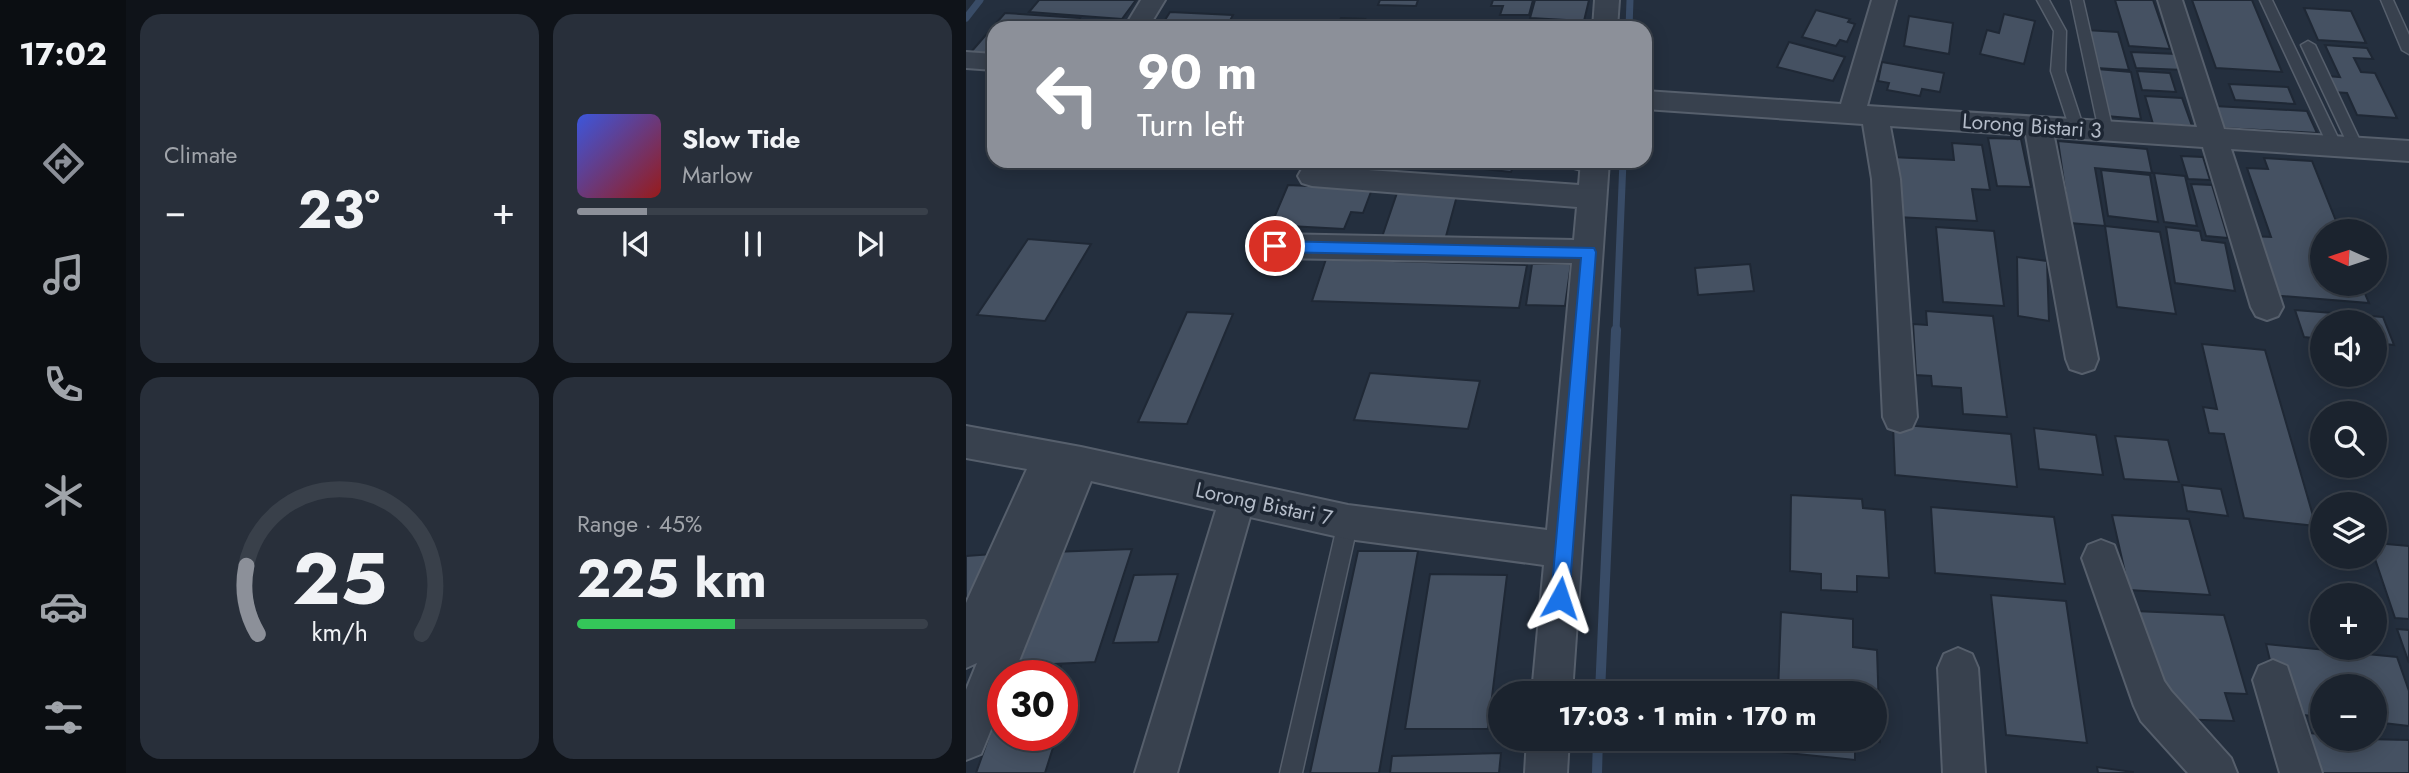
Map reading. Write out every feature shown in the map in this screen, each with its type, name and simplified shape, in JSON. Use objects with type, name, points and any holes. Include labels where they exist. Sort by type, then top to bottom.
[{"type":"street","points":[[1140,21],[1153,0]]},
{"type":"street","points":[[1606,21],[1607,0]]},
{"type":"street","points":[[1884,0],[1863,115],[1877,135],[1886,179],[1900,417]]},
{"type":"street","points":[[2170,0],[2267,307]]},
{"type":"street","points":[[966,60],[987,62]]},
{"type":"street","name":"Lorong Bistari 3","points":[[1652,100],[2409,151]]},
{"type":"street","points":[[2038,126],[2082,359]]},
{"type":"street","points":[[1312,176],[1587,172],[1589,252],[1553,681]]},
{"type":"street","points":[[1275,246],[1589,252]]},
{"type":"street","name":"Lorong Bistari 7","points":[[966,442],[1348,522],[1564,550]]},
{"type":"street","points":[[966,648],[1065,461]]},
{"type":"street","points":[[966,739],[1065,461]]},
{"type":"street","points":[[1156,773],[1237,499]]},
{"type":"street","points":[[2101,558],[2148,692],[2156,706],[2216,773]]},
{"type":"street","points":[[1958,668],[1964,773]]},
{"type":"street","points":[[2273,680],[2301,773]]},
{"type":"street","points":[[1546,773],[1547,751]]},
{"type":"lane","points":[[2043,0],[2060,31],[2058,71],[2077,129]]},
{"type":"lane","points":[[2077,0],[2106,131]]},
{"type":"lane","points":[[2266,0],[2345,147]]},
{"type":"lane","points":[[2387,0],[2409,50]]},
{"type":"lane","points":[[2308,45],[2345,147]]},
{"type":"lane","points":[[1291,773],[1348,522]]},
{"type":"building","points":[[1039,0],[1136,0],[1122,19],[1029,12]]},
{"type":"building","points":[[1380,0],[1418,0],[1416,6],[1378,5]]},
{"type":"building","points":[[1493,0],[1533,0],[1529,15],[1500,15],[1503,6],[1491,6]]},
{"type":"building","points":[[1535,0],[1589,0],[1584,21],[1530,18]]},
{"type":"building","points":[[2115,0],[2153,0],[2170,49],[2129,46]]},
{"type":"building","points":[[2192,0],[2252,0],[2282,72],[2216,68]]},
{"type":"building","points":[[2304,8],[2351,11],[2366,43],[2318,40]]},
{"type":"building","points":[[1816,10],[1850,19],[1848,22],[1855,24],[1847,42],[1840,40],[1836,46],[1802,37]]},
{"type":"building","points":[[1170,12],[1233,15],[1230,21],[1164,21]]},
{"type":"building","points":[[1005,13],[1080,18],[1078,21],[998,21]]},
{"type":"building","points":[[2004,14],[2035,21],[2024,64],[1980,54],[1987,30],[1999,33]]},
{"type":"building","points":[[1909,16],[1953,23],[1949,54],[1904,46]]},
{"type":"building","points":[[1341,18],[1365,19],[1364,21],[1340,21]]},
{"type":"building","points":[[2086,30],[2118,32],[2129,70],[2096,68]]},
{"type":"building","points":[[987,34],[987,53],[971,52]]},
{"type":"building","points":[[1789,42],[1845,57],[1833,81],[1777,67]]},
{"type":"building","points":[[2325,45],[2367,48],[2373,59],[2354,58],[2361,72],[2375,73],[2397,118],[2357,115],[2347,93],[2333,92],[2327,76],[2340,77]]},
{"type":"building","points":[[2131,52],[2177,54],[2184,70],[2136,68]]},
{"type":"building","points":[[1882,62],[1944,73],[1940,92],[1922,89],[1920,96],[1887,90],[1889,83],[1878,81]]},
{"type":"building","points":[[2097,69],[2131,72],[2141,119],[2106,116]]},
{"type":"building","points":[[2137,71],[2170,73],[2176,92],[2142,90]]},
{"type":"building","points":[[2229,84],[2288,87],[2295,104],[2235,100]]},
{"type":"building","points":[[2145,96],[2182,98],[2192,126],[2153,124]]},
{"type":"building","points":[[2214,106],[2307,111],[2317,133],[2222,128]]},
{"type":"building","points":[[1988,138],[2021,139],[2031,187],[1997,186]]},
{"type":"building","points":[[2058,141],[2147,149],[2152,173],[2095,168],[2105,226],[2070,223]]},
{"type":"building","points":[[1952,143],[1982,145],[1990,190],[1972,189],[1977,221],[1896,217],[1891,157],[1954,160]]},
{"type":"building","points":[[2181,156],[2203,157],[2210,180],[2188,179]]},
{"type":"building","points":[[2264,158],[2312,161],[2335,219],[2310,219],[2310,296],[2366,296],[2369,303],[2269,295],[2250,236],[2271,237],[2247,168],[2268,169]]},
{"type":"building","points":[[1474,168],[1512,168],[1511,172]]},
{"type":"building","points":[[2101,170],[2150,175],[2158,222],[2108,216]]},
{"type":"building","points":[[2154,173],[2185,176],[2197,226],[2164,222]]},
{"type":"building","points":[[2191,184],[2212,185],[2228,238],[2206,236]]},
{"type":"building","points":[[1288,185],[1372,189],[1363,213],[1351,212],[1344,229],[1271,225]]},
{"type":"building","points":[[1398,190],[1458,192],[1445,240],[1382,237]]},
{"type":"building","points":[[2105,226],[2160,232],[2176,314],[2117,307]]},
{"type":"building","points":[[1936,227],[1994,231],[2004,306],[1943,302]]},
{"type":"building","points":[[2166,227],[2200,231],[2202,240],[2225,243],[2235,291],[2175,283]]},
{"type":"building","points":[[1028,239],[1091,244],[1045,321],[977,315]]},
{"type":"building","points":[[2017,257],[2047,261],[2049,321],[2018,316]]},
{"type":"building","points":[[1326,259],[1527,265],[1519,308],[1312,301]]},
{"type":"building","points":[[1532,264],[1571,264],[1565,306],[1526,305]]},
{"type":"building","points":[[1750,264],[1754,291],[1698,295],[1695,268]]},
{"type":"building","points":[[2295,310],[2310,311],[2310,338],[2304,337]]},
{"type":"building","points":[[1926,311],[1993,316],[2007,417],[1963,414],[1961,388],[1932,386],[1931,376],[1916,375],[1913,324],[1927,325]]},
{"type":"building","points":[[1187,312],[1233,314],[1187,424],[1138,422]]},
{"type":"building","points":[[2387,327],[2394,345],[2387,344]]},
{"type":"building","points":[[2202,344],[2265,350],[2310,505],[2310,525],[2244,518],[2224,434],[2209,433],[2203,407],[2217,409]]},
{"type":"building","points":[[1370,373],[1480,381],[1468,429],[1354,420]]},
{"type":"building","points":[[1893,424],[2011,434],[2017,487],[1895,475]]},
{"type":"building","points":[[2034,428],[2096,435],[2103,475],[2039,469]]},
{"type":"building","points":[[2115,436],[2168,440],[2179,482],[2124,479]]},
{"type":"building","points":[[2182,485],[2221,489],[2228,516],[2187,511]]},
{"type":"building","points":[[1791,495],[1862,499],[1863,508],[1885,510],[1889,578],[1857,576],[1857,592],[1821,590],[1821,574],[1790,571]]},
{"type":"building","points":[[1931,507],[2054,517],[2065,584],[1935,573]]},
{"type":"building","points":[[2112,515],[2189,519],[2210,595],[2129,590]]},
{"type":"building","points":[[2387,544],[2409,546],[2409,619],[2395,618],[2387,594],[2387,583],[2383,583],[2378,569],[2387,569]]},
{"type":"building","points":[[1132,549],[1095,662],[1011,660],[1052,552]]},
{"type":"building","points":[[1358,551],[1418,551],[1379,773],[1310,773]]},
{"type":"building","points":[[993,554],[966,612],[966,556]]},
{"type":"building","points":[[1178,574],[1158,642],[1113,643],[1134,575]]},
{"type":"building","points":[[1430,574],[1507,575],[1494,681],[1488,681],[1488,729],[1405,729]]},
{"type":"building","points":[[1991,595],[2066,601],[2087,743],[2006,735]]},
{"type":"building","points":[[2135,611],[2224,615],[2247,694],[2225,693],[2234,721],[2173,719]]},
{"type":"building","points":[[1781,612],[1853,619],[1853,647],[1877,650],[1878,681],[1778,681]]},
{"type":"building","points":[[2397,629],[2409,630],[2409,663]]},
{"type":"building","points":[[2266,644],[2310,648],[2310,660],[2387,660],[2387,656],[2397,657],[2409,691],[2409,726],[2387,723],[2387,674],[2310,674],[2310,716],[2283,713]]},
{"type":"building","points":[[2291,732],[2310,733],[2310,751],[2387,751],[2387,739],[2409,740],[2409,773],[2303,773]]},
{"type":"building","points":[[987,742],[987,751],[1052,751],[1045,773],[976,773]]},
{"type":"building","points":[[1855,751],[1855,760],[1777,752]]},
{"type":"building","points":[[1501,753],[1499,773],[1390,773],[1392,756]]},
{"type":"building","points":[[2097,767],[2133,772],[2133,773],[2098,773]]},
{"type":"waterway","points":[[966,18],[980,0]]},
{"type":"waterway","points":[[1629,21],[1630,0]]},
{"type":"waterway","points":[[1616,332],[1623,168]]},
{"type":"waterway","points":[[1601,681],[1616,330]]},
{"type":"waterway","points":[[1597,773],[1598,751]]},
{"type":"route","points":[[1275,246],[1589,252],[1560,598]]}]
